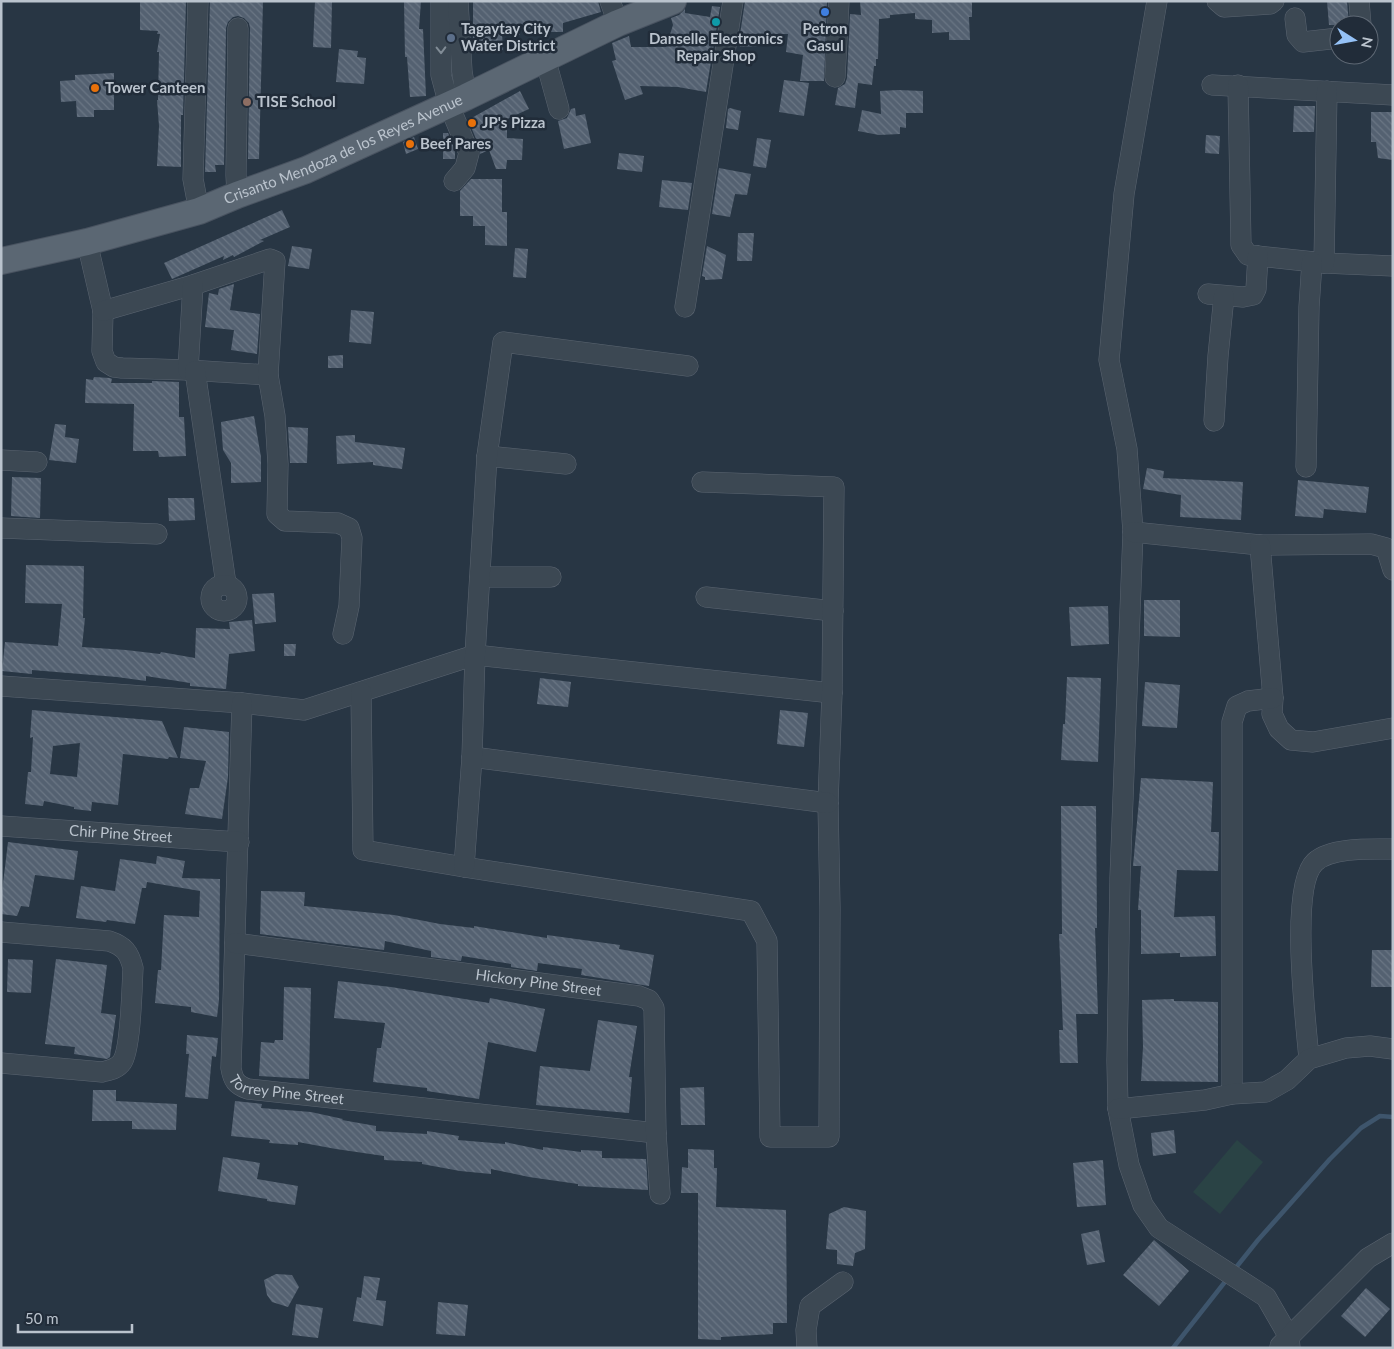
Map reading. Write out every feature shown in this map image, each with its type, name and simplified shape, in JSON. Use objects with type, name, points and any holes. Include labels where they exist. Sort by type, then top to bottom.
[{"type":"main road","name":"Crisanto Mendoza de los Reyes Avenue","points":[[1,262],[86,242],[200,211],[237,195],[306,170],[458,101],[545,58],[627,10],[673,1]]},
{"type":"street","points":[[198,1],[193,180],[200,211]]},
{"type":"street","points":[[440,1],[441,75],[458,101],[470,153],[465,168],[454,181]]},
{"type":"street","points":[[458,1],[462,72],[458,101]]},
{"type":"street","points":[[685,307],[733,1]]},
{"type":"street","points":[[836,76],[839,1]]},
{"type":"street","points":[[1157,1],[1124,194],[1110,360],[1127,449],[1133,532],[1120,878],[1118,1109],[1129,1165],[1143,1206],[1159,1228],[1266,1297],[1286,1344],[1368,1258],[1393,1243]]},
{"type":"street","points":[[1217,1],[1224,8],[1270,4],[1274,1]]},
{"type":"street","points":[[1359,1],[1360,15]]},
{"type":"street","points":[[1295,18],[1297,34],[1303,42],[1329,39]]},
{"type":"street","points":[[237,195],[238,28]]},
{"type":"street","points":[[545,58],[559,108]]},
{"type":"street","points":[[1212,85],[1393,95]]},
{"type":"street","points":[[1238,85],[1241,245],[1248,255],[1318,262],[1393,266]]},
{"type":"street","points":[[1306,467],[1309,307],[1318,262],[1327,91]]},
{"type":"street","points":[[86,242],[103,311],[102,351],[106,362],[114,367],[122,368],[268,375]]},
{"type":"street","points":[[1214,421],[1218,356],[1216,295],[1243,297],[1253,295],[1256,289],[1258,256]]},
{"type":"street","points":[[103,311],[270,260],[275,261],[268,375],[275,416],[278,464],[277,514],[285,521],[338,523],[349,528],[352,538],[350,606],[343,634]]},
{"type":"street","points":[[193,285],[191,370],[226,584]]},
{"type":"street","points":[[464,867],[472,758],[475,655],[487,456],[503,342],[688,366]]},
{"type":"street","points":[[487,456],[566,464]]},
{"type":"street","points":[[1,460],[37,462]]},
{"type":"street","points":[[361,692],[363,850],[751,911],[767,941],[770,1137],[829,1137],[830,908],[828,804],[832,694],[834,487],[702,482]]},
{"type":"street","points":[[1,528],[157,534]]},
{"type":"street","points":[[1133,532],[1260,545],[1372,544],[1386,548],[1393,570]]},
{"type":"street","points":[[1260,545],[1273,698],[1272,714],[1279,729],[1291,740],[1313,742],[1393,728]]},
{"type":"street","points":[[480,577],[551,577]]},
{"type":"street","points":[[706,597],[833,611]]},
{"type":"street","points":[[1,686],[242,703],[304,710],[475,655],[832,694]]},
{"type":"street","points":[[1232,1094],[1232,722],[1237,706],[1248,701],[1273,698]]},
{"type":"street","name":"Torrey Pine Street","points":[[242,703],[231,1068],[235,1083],[241,1087],[258,1090],[656,1133]]},
{"type":"street","points":[[472,758],[828,804]]},
{"type":"street","name":"Chir Pine Street","points":[[1,826],[239,842]]},
{"type":"street","points":[[1309,1059],[1301,964],[1302,899],[1306,878],[1314,863],[1329,854],[1356,850],[1393,849]]},
{"type":"street","points":[[1,932],[109,941],[119,944],[126,949],[133,968],[128,1044],[122,1062],[113,1069],[102,1072],[1,1063]]},
{"type":"street","name":"Hickory Pine Street","points":[[236,943],[639,996],[649,1000],[654,1008],[656,1133],[660,1194]]},
{"type":"street","points":[[1118,1109],[1205,1100],[1232,1094],[1266,1092],[1287,1080],[1309,1059],[1346,1048],[1370,1046],[1393,1049]]},
{"type":"street","points":[[807,1348],[806,1330],[810,1306],[842,1282]]},
{"type":"green space","points":[[1237,1140],[1263,1162],[1220,1214],[1193,1192]]},
{"type":"building","points":[[140,1],[186,1],[183,115],[181,115],[181,167],[157,166],[159,52],[157,52],[160,34],[157,34],[158,31],[140,30]]},
{"type":"building","points":[[210,1],[263,1],[259,159],[248,159],[250,28],[249,23],[244,18],[238,16],[233,17],[228,22],[226,28],[224,165],[215,165],[216,172],[205,172]]},
{"type":"building","points":[[315,1],[332,1],[331,48],[313,47]]},
{"type":"building","points":[[404,1],[421,1],[419,29],[423,29],[426,96],[410,97],[407,57],[405,57]]},
{"type":"building","points":[[473,1],[598,1],[601,12],[563,23],[563,32],[543,32],[543,27],[520,29],[520,35],[502,34],[503,50],[473,53]]},
{"type":"building","points":[[745,1],[827,1],[824,81],[800,81],[803,55],[786,52],[788,34],[763,34],[763,36],[759,36],[759,46],[740,47],[739,41]]},
{"type":"building","points":[[860,1],[972,1],[972,17],[969,17],[970,40],[949,40],[949,32],[932,33],[932,20],[915,19],[915,13],[890,15],[890,18],[879,19],[878,59],[876,59],[876,66],[874,66],[872,85],[858,83],[855,108],[835,105],[838,88],[845,84],[847,78],[850,14],[861,15]]},
{"type":"building","points":[[1327,1],[1347,1],[1348,15],[1329,15],[1329,25]]},
{"type":"building","points":[[712,6],[720,7],[706,92],[678,87],[640,86],[643,94],[625,100],[612,61],[616,60],[612,43],[629,36],[631,47],[666,47],[673,25],[671,18],[679,15],[685,9],[685,13],[710,17]]},
{"type":"building","points":[[339,49],[358,51],[357,57],[366,58],[364,84],[336,82]]},
{"type":"building","name":"Tower Canteen","points":[[114,73],[114,110],[94,110],[94,117],[77,117],[76,101],[61,102],[60,81],[75,80],[75,75]]},
{"type":"building","points":[[784,80],[809,83],[804,116],[779,112]]},
{"type":"building","points":[[520,91],[529,109],[507,119],[507,138],[523,139],[522,160],[507,160],[506,169],[496,169],[489,150],[480,154],[480,148],[468,120]]},
{"type":"building","points":[[880,91],[923,91],[923,113],[906,113],[906,128],[900,127],[900,134],[879,135],[858,131],[862,110],[881,114]]},
{"type":"building","points":[[1294,106],[1315,106],[1314,132],[1293,132]]},
{"type":"building","points":[[575,108],[576,116],[585,114],[591,143],[564,149],[558,121],[567,118],[571,109]]},
{"type":"building","points":[[728,109],[741,111],[738,130],[726,128]]},
{"type":"building","points":[[1371,112],[1393,112],[1393,160],[1378,158],[1376,142],[1371,142]]},
{"type":"building","points":[[443,133],[448,133],[455,150],[455,159],[443,159]]},
{"type":"building","points":[[1206,135],[1220,136],[1219,154],[1205,153]]},
{"type":"building","name":"Beef Pares","points":[[414,137],[418,149],[406,154],[403,142]]},
{"type":"building","points":[[757,138],[771,140],[766,168],[753,166]]},
{"type":"building","points":[[619,153],[644,156],[642,172],[617,169]]},
{"type":"building","points":[[719,168],[751,174],[747,195],[735,194],[730,217],[712,214]]},
{"type":"building","points":[[471,179],[502,179],[502,212],[507,212],[507,246],[485,245],[485,226],[473,226],[473,216],[460,216],[460,191]]},
{"type":"building","points":[[662,180],[692,183],[688,210],[659,207]]},
{"type":"building","points":[[282,210],[290,227],[260,240],[264,241],[234,257],[233,255],[223,260],[224,256],[172,279],[164,263]]},
{"type":"building","points":[[738,233],[754,233],[752,261],[737,261]]},
{"type":"building","points":[[292,246],[312,249],[309,269],[288,266]]},
{"type":"building","points":[[707,246],[726,255],[722,279],[705,280],[705,277],[702,276]]},
{"type":"building","points":[[515,248],[528,249],[526,278],[513,277]]},
{"type":"building","points":[[234,284],[230,310],[260,314],[257,354],[231,350],[234,330],[205,327],[209,293],[218,295],[219,289]]},
{"type":"building","points":[[351,310],[374,312],[371,344],[349,342]]},
{"type":"building","points":[[343,355],[343,368],[328,368],[328,356]]},
{"type":"building","points":[[94,377],[110,378],[112,379],[111,383],[179,382],[179,417],[184,417],[186,456],[159,457],[158,451],[133,451],[134,404],[85,403],[86,379],[93,380]]},
{"type":"building","points":[[254,416],[261,457],[261,482],[231,483],[231,463],[223,450],[221,422]]},
{"type":"building","points":[[55,424],[66,425],[65,437],[79,439],[76,463],[49,460]]},
{"type":"building","points":[[288,427],[308,428],[307,463],[290,463]]},
{"type":"building","points":[[355,435],[355,442],[405,448],[402,469],[373,465],[373,462],[337,464],[336,436]]},
{"type":"building","points":[[1147,468],[1164,471],[1163,478],[1243,482],[1241,520],[1180,517],[1181,495],[1143,489]]},
{"type":"building","points":[[12,477],[41,478],[40,518],[11,516]]},
{"type":"building","points":[[1298,480],[1369,487],[1366,513],[1324,509],[1323,518],[1295,516]]},
{"type":"building","points":[[168,498],[194,498],[195,520],[169,521]]},
{"type":"building","points":[[26,565],[84,566],[83,618],[85,618],[82,647],[160,654],[161,652],[195,658],[196,628],[230,629],[229,622],[252,620],[255,651],[229,654],[226,689],[190,686],[190,683],[146,676],[146,681],[32,670],[32,674],[2,671],[5,642],[58,646],[62,604],[25,603]]},
{"type":"building","points":[[274,593],[276,622],[255,624],[252,594]]},
{"type":"building","points":[[1144,600],[1180,600],[1180,637],[1144,636]]},
{"type":"building","points":[[1108,606],[1109,644],[1071,646],[1069,607]]},
{"type":"building","points":[[284,644],[296,644],[295,656],[284,656]]},
{"type":"building","points":[[1067,677],[1101,678],[1098,762],[1061,760]]},
{"type":"building","points":[[540,678],[571,682],[568,707],[537,704]]},
{"type":"building","points":[[1145,682],[1180,685],[1177,728],[1142,726]]},
{"type":"building","points":[[32,710],[162,721],[178,758],[169,757],[168,759],[123,754],[118,805],[92,802],[91,811],[74,809],[74,807],[44,801],[43,806],[25,804],[28,772],[31,772],[33,737],[30,738]],"holes":[[[80,743],[77,777],[50,774],[53,746]]]},
{"type":"building","points":[[780,710],[808,713],[804,747],[777,744]]},
{"type":"building","points":[[184,727],[229,732],[228,777],[222,819],[185,814],[190,788],[199,788],[206,761],[180,758]]},
{"type":"building","points":[[1141,778],[1213,782],[1211,832],[1219,832],[1218,871],[1177,870],[1174,917],[1215,916],[1216,956],[1180,957],[1180,953],[1141,954],[1141,910],[1138,910],[1141,866],[1133,866]]},
{"type":"building","points":[[1061,806],[1096,806],[1097,928],[1095,928],[1098,1014],[1076,1014],[1078,1063],[1060,1063],[1059,1030],[1063,1030],[1059,934],[1062,934]]},
{"type":"building","points":[[8,842],[78,851],[74,880],[35,875],[29,907],[21,906],[17,916],[1,914]]},
{"type":"building","points":[[157,856],[185,861],[182,878],[220,879],[219,1000],[217,1017],[191,1012],[191,1007],[155,1003],[158,970],[161,970],[164,915],[199,917],[200,891],[147,882],[146,888],[142,888],[135,924],[76,918],[81,886],[115,891],[120,859],[156,864]]},
{"type":"building","points":[[261,891],[305,892],[304,906],[394,915],[440,924],[474,928],[474,926],[547,938],[547,935],[620,945],[619,949],[654,955],[649,986],[581,975],[582,969],[538,963],[537,971],[511,967],[511,964],[462,956],[461,961],[431,957],[431,951],[385,941],[384,950],[260,934]]},
{"type":"building","points":[[1372,950],[1393,950],[1393,987],[1371,987]]},
{"type":"building","points":[[8,959],[33,960],[31,993],[7,992]]},
{"type":"building","points":[[56,959],[107,965],[101,1013],[116,1015],[110,1057],[107,1059],[74,1054],[75,1047],[45,1044]]},
{"type":"building","points":[[338,981],[391,987],[489,1003],[490,998],[545,1009],[536,1052],[488,1042],[479,1099],[427,1091],[427,1088],[373,1082],[377,1048],[381,1048],[385,1023],[334,1018]]},
{"type":"building","points":[[284,987],[311,988],[309,1079],[259,1076],[261,1042],[274,1043],[275,1040],[283,1040]]},
{"type":"building","points":[[1174,999],[1174,1001],[1218,1002],[1218,1082],[1141,1081],[1143,1047],[1142,1000]]},
{"type":"building","points":[[598,1020],[637,1026],[629,1077],[632,1077],[629,1113],[536,1105],[540,1066],[590,1071]]},
{"type":"building","points":[[187,1035],[218,1038],[216,1057],[212,1056],[208,1099],[185,1097],[189,1054],[186,1054]]},
{"type":"building","points":[[704,1087],[705,1125],[681,1125],[680,1088]]},
{"type":"building","points":[[93,1090],[116,1090],[116,1101],[177,1104],[176,1130],[132,1129],[132,1121],[92,1121]]},
{"type":"building","points":[[235,1101],[262,1104],[261,1108],[311,1112],[376,1126],[376,1131],[427,1134],[427,1131],[459,1136],[458,1140],[505,1144],[505,1142],[543,1150],[543,1147],[581,1152],[581,1150],[602,1151],[602,1158],[646,1159],[648,1190],[578,1186],[578,1184],[491,1169],[491,1174],[460,1171],[422,1164],[422,1162],[384,1160],[384,1156],[298,1142],[298,1145],[269,1143],[270,1140],[231,1136]]},
{"type":"building","points":[[1174,1130],[1176,1153],[1153,1156],[1151,1133]]},
{"type":"building","points":[[688,1149],[714,1150],[714,1168],[717,1168],[716,1207],[786,1210],[787,1323],[773,1323],[773,1334],[721,1337],[721,1340],[698,1339],[698,1193],[681,1193],[682,1167],[688,1168]]},
{"type":"building","points":[[223,1157],[260,1163],[257,1179],[298,1186],[295,1205],[218,1191]]},
{"type":"building","points":[[1103,1160],[1106,1205],[1077,1207],[1073,1163]]},
{"type":"building","points":[[844,1207],[866,1211],[865,1249],[855,1253],[853,1266],[837,1264],[837,1250],[826,1249],[829,1214]]},
{"type":"building","points":[[1099,1230],[1105,1262],[1087,1265],[1081,1234]]},
{"type":"building","points":[[1154,1240],[1189,1271],[1159,1306],[1123,1275]]},
{"type":"building","points":[[276,1274],[292,1275],[299,1287],[288,1307],[272,1302],[267,1295],[264,1280]]},
{"type":"building","points":[[364,1276],[380,1278],[376,1300],[386,1301],[383,1326],[353,1321],[357,1297],[361,1298]]},
{"type":"building","points":[[1366,1288],[1390,1309],[1365,1337],[1341,1316]]},
{"type":"building","points":[[438,1302],[468,1305],[465,1336],[436,1334]]},
{"type":"building","points":[[296,1304],[323,1308],[318,1338],[292,1335]]},
{"type":"waterway","points":[[1234,1270],[1330,1159],[1361,1128],[1380,1116],[1393,1117]]},
{"type":"waterway","points":[[1173,1348],[1228,1278]]},
{"type":"place","name":"Petron Gasul","points":[[825,12]]},
{"type":"place","name":"Danselle Electronics Repair Shop","points":[[716,22]]},
{"type":"place","name":"Tagaytay City Water District","points":[[451,38]]},
{"type":"place","name":"Tower Canteen","points":[[95,88]]},
{"type":"place","name":"TISE School","points":[[247,102]]},
{"type":"place","name":"JP's Pizza","points":[[472,123]]},
{"type":"place","name":"Beef Pares","points":[[410,144]]}]
